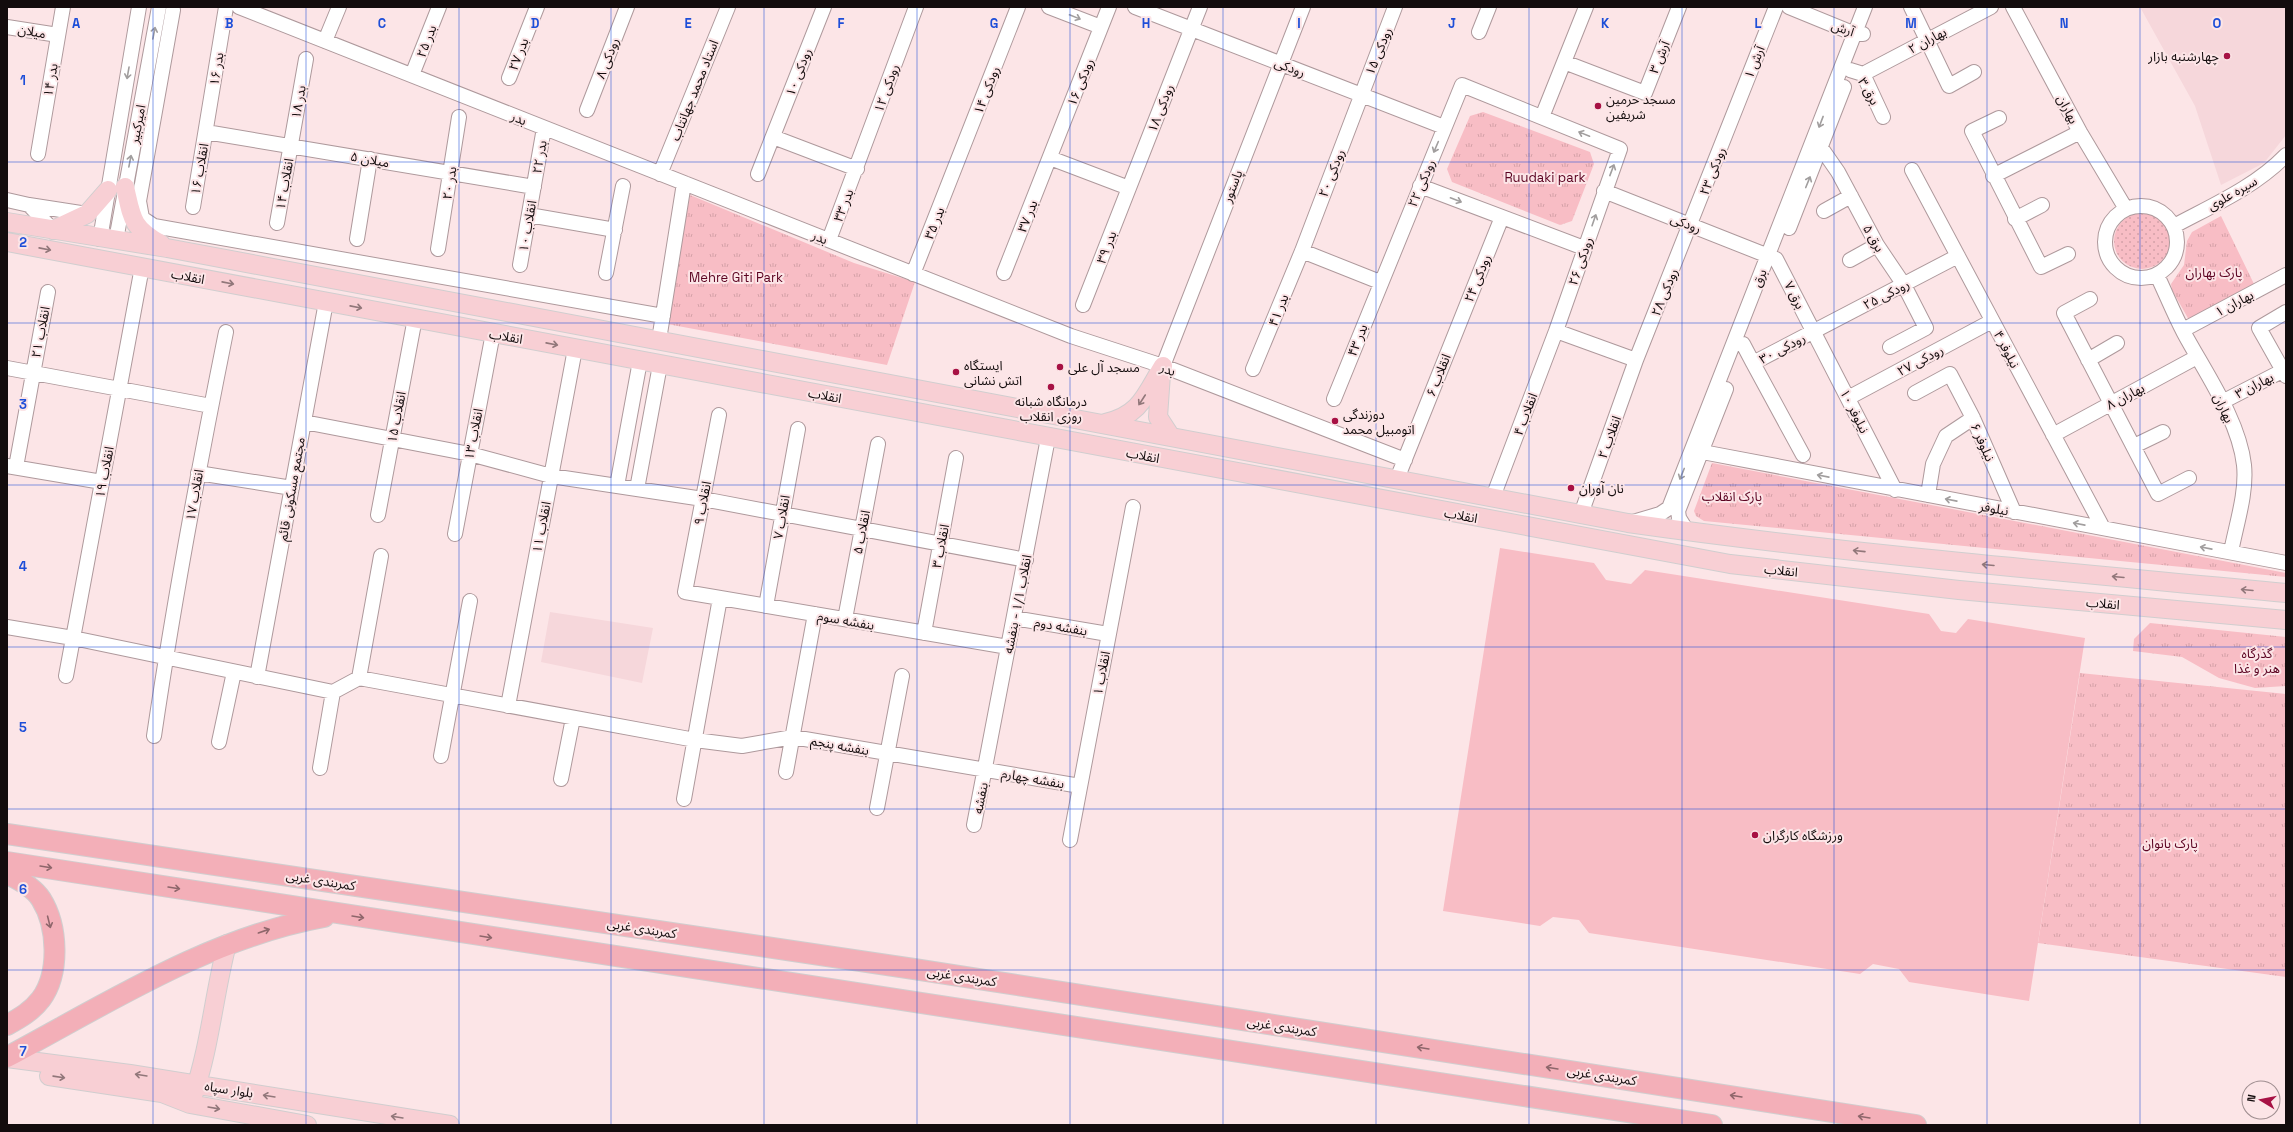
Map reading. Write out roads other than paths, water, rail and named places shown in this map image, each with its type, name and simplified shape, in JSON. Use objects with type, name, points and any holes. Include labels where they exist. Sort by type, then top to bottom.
[{"type":"highway","name":"کمربندی غربی","points":[[7,834],[938,973],[1916,1125]]},
{"type":"highway","points":[[7,862],[1712,1125]]},
{"type":"highway","points":[[7,874],[34,890],[41,899],[50,922],[54,957],[52,973],[41,999],[30,1011],[7,1025]]},
{"type":"highway","points":[[7,1057],[174,968],[227,944],[271,928],[337,914]]},
{"type":"main road","points":[[53,230],[87,214],[117,188],[136,226],[145,236],[167,248]]},
{"type":"main road","name":"انقلاب","points":[[7,222],[108,240],[167,248],[1628,523],[1964,563],[2286,593]]},
{"type":"main road","name":"انقلاب","points":[[7,242],[1048,438],[1730,564],[1959,590],[2286,620]]},
{"type":"main road","points":[[532,340],[536,317]]},
{"type":"main road","points":[[1101,423],[1120,420],[1136,409],[1162,366]]},
{"type":"main road","points":[[1162,366],[1158,417],[1171,437]]},
{"type":"main road","points":[[1959,590],[1964,563]]},
{"type":"main road","points":[[190,1104],[201,1072],[218,978],[227,944]]},
{"type":"main road","name":"بلوار سپاه","points":[[7,1057],[197,1084],[450,1125]]},
{"type":"main road","name":"بلوار سپاه","points":[[7,1070],[162,1093],[190,1104],[307,1125]]},
{"type":"street","name":"بدر ۱۴","points":[[38,154],[63,7]]},
{"type":"street","name":"امیرکبیر","points":[[108,240],[117,188],[139,7]]},
{"type":"street","name":"امیرکبیر","points":[[117,188],[159,7]]},
{"type":"street","name":"بدر ۱۶","points":[[206,132],[226,7]]},
{"type":"street","name":"بدر","points":[[239,7],[326,40],[412,76],[1071,336],[1162,366],[1405,460]]},
{"type":"street","points":[[326,40],[339,7]]},
{"type":"street","name":"بدر ۲۵","points":[[412,76],[439,7]]},
{"type":"street","name":"بدر ۲۷","points":[[509,78],[536,7]]},
{"type":"street","name":"رودکی ۸","points":[[587,110],[627,7]]},
{"type":"street","name":"استاد محمد جهانتاب","points":[[660,174],[728,7]]},
{"type":"street","name":"رودکی ۱۰","points":[[758,174],[824,7]]},
{"type":"street","name":"رودکی ۱۲","points":[[857,169],[916,7]]},
{"type":"street","name":"رودکی ۱۴","points":[[954,172],[1018,7]]},
{"type":"street","points":[[1049,7],[1101,28]]},
{"type":"street","name":"رودکی ۱۶","points":[[1050,158],[1110,7]]},
{"type":"street","name":"رودکی","points":[[1135,7],[1444,127]]},
{"type":"street","name":"رودکی ۱۸","points":[[1129,188],[1200,7]]},
{"type":"street","name":"پاستور","points":[[1162,366],[1303,7]]},
{"type":"street","name":"رودکی ۱۵","points":[[1361,95],[1395,7]]},
{"type":"street","points":[[1479,32],[1489,7]]},
{"type":"street","points":[[1542,117],[1586,7]]},
{"type":"street","name":"آرش ۳","points":[[1564,62],[1644,93],[1679,7]]},
{"type":"street","name":"آرش ۱","points":[[1732,117],[1776,7]]},
{"type":"street","name":"آرش","points":[[1789,7],[1859,31]]},
{"type":"street","name":"آرش","points":[[1813,7],[1859,31]]},
{"type":"street","name":"برق","points":[[1686,531],[1678,518],[1678,511],[1697,451],[1859,31],[1866,7]]},
{"type":"street","name":"برق","points":[[1628,523],[1660,514],[1669,508],[1697,451],[1743,344],[1772,257],[1856,72],[1859,31],[1876,7]]},
{"type":"street","points":[[1911,7],[1949,86],[1974,72]]},
{"type":"street","name":"بهاران ۲","points":[[1856,72],[1927,40],[1991,7]]},
{"type":"street","name":"بهاران","points":[[2013,7],[2080,132],[2126,209]]},
{"type":"street","points":[[173,10],[139,201],[142,218],[154,226],[663,316]]},
{"type":"street","name":"میلان","points":[[7,27],[58,35]]},
{"type":"street","name":"بدر ۱‍۸","points":[[291,146],[306,59]]},
{"type":"street","name":"برق ۳","points":[[1856,72],[1883,117]]},
{"type":"street","name":"رودکی ۲۲","points":[[1380,282],[1462,85],[1542,117]]},
{"type":"street","name":"رودکی ۲۰","points":[[1302,251],[1361,95]]},
{"type":"street","name":"بدر ۲۰","points":[[438,248],[459,117]]},
{"type":"street","name":"رودکی ۲۶","points":[[1542,117],[1620,148],[1556,331]]},
{"type":"street","name":"رودکی ۲۳","points":[[1691,225],[1732,117]]},
{"type":"street","points":[[1999,118],[1972,131],[1993,176],[2041,267],[2068,254]]},
{"type":"street","name":"بدر ۲۲","points":[[534,187],[544,128]]},
{"type":"street","name":"میلان ۵","points":[[206,132],[534,187]]},
{"type":"street","name":"انقلاب ۱۶","points":[[193,207],[206,132]]},
{"type":"street","points":[[1993,176],[2080,132]]},
{"type":"street","points":[[773,137],[857,169]]},
{"type":"street","name":"انقلاب ۱۴","points":[[278,223],[291,146]]},
{"type":"street","name":"برق ۵","points":[[1822,149],[1852,196],[1877,245],[1904,285],[1926,328],[1890,347]]},
{"type":"street","name":"سیره علوی","points":[[2174,226],[2249,185],[2273,169],[2286,154]]},
{"type":"street","points":[[1050,158],[1129,188]]},
{"type":"street","name":"بدر ۳۷","points":[[1004,274],[1050,158]]},
{"type":"street","points":[[357,239],[370,160]]},
{"type":"street","name":"بدر ۳۳","points":[[829,240],[857,169]]},
{"type":"street","name":"نیلوفر ۴","points":[[1912,170],[2103,528]]},
{"type":"street","name":"بدر ۳۵","points":[[914,274],[954,172]]},
{"type":"street","points":[[659,340],[684,183]]},
{"type":"street","points":[[606,273],[623,186]]},
{"type":"street","points":[[1420,186],[1584,248]]},
{"type":"street","name":"انقلاب ۱۰","points":[[520,265],[534,187]]},
{"type":"street","name":"بدر ۳۹","points":[[1083,305],[1129,188]]},
{"type":"street","name":"رودکی","points":[[1604,191],[1772,257]]},
{"type":"street","points":[[1824,211],[1852,196]]},
{"type":"street","points":[[7,200],[87,214]]},
{"type":"street","points":[[29,205],[53,230]]},
{"type":"street","points":[[2015,219],[2042,205]]},
{"type":"street","points":[[2137,206],[2148,206],[2158,210],[2168,217],[2174,226],[2177,237],[2177,249],[2173,260],[2166,268],[2156,275],[2146,278],[2134,278],[2124,274],[2115,267],[2108,258],[2105,247],[2106,235],[2113,220],[2126,209],[2137,206]]},
{"type":"street","points":[[528,215],[615,230]]},
{"type":"street","name":"رودکی ۲۴","points":[[1453,339],[1502,217]]},
{"type":"street","name":"رودکی ۲۸","points":[[1636,360],[1691,225]]},
{"type":"street","points":[[1850,260],[1877,245]]},
{"type":"street","points":[[1302,251],[1380,282]]},
{"type":"street","name":"بدر ۴۱","points":[[1253,369],[1302,251]]},
{"type":"street","name":"رودکی ۲۵","points":[[1814,332],[1958,256]]},
{"type":"street","name":"برق ۷","points":[[1772,257],[1814,332]]},
{"type":"street","name":"انقلاب ۱۹","points":[[66,676],[142,267]]},
{"type":"street","name":"بهاران","points":[[2156,275],[2197,357],[2222,402],[2237,438],[2244,466],[2243,489],[2231,552]]},
{"type":"street","name":"بهاران ۱","points":[[2183,330],[2286,275]]},
{"type":"street","name":"بدر ۴۳","points":[[1334,399],[1380,282]]},
{"type":"street","name":"انقلاب ۲۱","points":[[11,467],[48,292]]},
{"type":"street","points":[[2090,299],[2064,313],[2158,494],[2189,478]]},
{"type":"street","name":"مجتمع مسکونی قائم","points":[[258,677],[326,302]]},
{"type":"street","points":[[2285,372],[2259,328],[2286,312]]},
{"type":"street","name":"انقلاب ۱۵","points":[[378,515],[415,318]]},
{"type":"street","name":"رودکی ۲۷","points":[[1848,398],[1992,321]]},
{"type":"street","points":[[1556,331],[1636,360]]},
{"type":"street","name":"انقلاب ۴","points":[[1493,498],[1556,331]]},
{"type":"street","name":"انقلاب ۱۷","points":[[154,736],[165,658],[198,473],[226,332]]},
{"type":"street","name":"رودکی ۳۰","points":[[1803,455],[1753,363],[1814,332]]},
{"type":"street","name":"نیلوفر ۱۰","points":[[1814,332],[1896,490]]},
{"type":"street","name":"انقلاب ۱۳","points":[[455,534],[492,333]]},
{"type":"street","name":"انقلاب ۶","points":[[1397,479],[1453,339]]},
{"type":"street","points":[[2088,360],[2117,343]]},
{"type":"street","points":[[1743,344],[1753,363]]},
{"type":"street","name":"انقلاب ۱۱","points":[[508,706],[575,348]]},
{"type":"street","name":"بهاران ۸","points":[[2053,435],[2197,357]]},
{"type":"street","name":"انقلاب ۲","points":[[1581,514],[1636,360]]},
{"type":"street","points":[[617,486],[640,361]]},
{"type":"street","points":[[637,489],[660,364]]},
{"type":"street","points":[[7,368],[211,406]]},
{"type":"street","name":"بهاران ۳","points":[[2222,402],[2285,372]]},
{"type":"street","name":"نیلوفر ۶","points":[[1915,393],[1950,374],[1972,418],[2014,512]]},
{"type":"street","name":"انقلاب ۹","points":[[685,592],[719,415]]},
{"type":"street","points":[[1928,496],[1933,464],[1946,436],[1972,418]]},
{"type":"street","points":[[304,422],[470,454],[551,476],[703,498],[1026,560]]},
{"type":"street","name":"انقلاب ۷","points":[[766,606],[781,513],[798,429]]},
{"type":"street","points":[[2134,446],[2163,432]]},
{"type":"street","name":"انقلاب ۱/۱ - بنفشه","points":[[985,770],[1048,438]]},
{"type":"street","name":"انقلاب ۵","points":[[845,619],[878,444]]},
{"type":"street","name":"نیلوفر","points":[[1697,451],[2286,563]]},
{"type":"street","name":"انقلاب ۳","points":[[924,633],[956,458]]},
{"type":"street","points":[[11,467],[102,482]]},
{"type":"street","points":[[198,473],[292,488]]},
{"type":"street","name":"انقلاب ۱","points":[[1070,840],[1133,507]]},
{"type":"street","points":[[7,627],[73,638],[334,692],[359,678],[381,556]]},
{"type":"street","name":"بنفشه سوم","points":[[685,592],[1008,647]]},
{"type":"street","points":[[684,799],[720,598]]},
{"type":"street","points":[[441,756],[451,696],[470,601]]},
{"type":"street","points":[[786,772],[815,614]]},
{"type":"street","name":"بنفشه دوم","points":[[1014,618],[1108,634]]},
{"type":"street","points":[[219,742],[234,672]]},
{"type":"street","points":[[877,808],[902,676]]},
{"type":"street","name":"بنفشه پنجم","points":[[359,678],[695,740],[742,746],[793,737],[985,770]]},
{"type":"street","points":[[320,768],[334,692]]},
{"type":"street","points":[[561,779],[573,718]]},
{"type":"street","name":"بنفشه چهارم","points":[[985,770],[1080,786]]},
{"type":"street","name":"بنفشه","points":[[974,825],[985,770]]},
{"type":"place","name":"چهارشنبه بازار","points":[[2227,56]]},
{"type":"place","name":"مسجد حرمین شریفین","points":[[1598,106]]},
{"type":"place","name":"مسجد آل علی","points":[[1060,367]]},
{"type":"place","name":"ایستگاه اتش نشانی","points":[[956,372]]},
{"type":"place","name":"درمانگاه شبانه روزی انقلاب","points":[[1051,387]]},
{"type":"place","name":"دوزندگی اتومبیل محمد","points":[[1335,421]]},
{"type":"place","name":"نان آوران","points":[[1571,488]]},
{"type":"place","name":"ورزشگاه کارگران","points":[[1755,835]]},
{"type":"park label","name":"Ruudaki park","points":[[1545,177]]},
{"type":"park label","name":"پارک بهاران","points":[[2214,272]]},
{"type":"park label","name":"Mehre Giti Park","points":[[736,277]]},
{"type":"park label","name":"پارک انقلاب","points":[[1732,496]]},
{"type":"park label","name":"گذرگاه هنر و غذا","points":[[2257,660]]},
{"type":"park label","name":"پارک بانوان","points":[[2170,843]]}]
